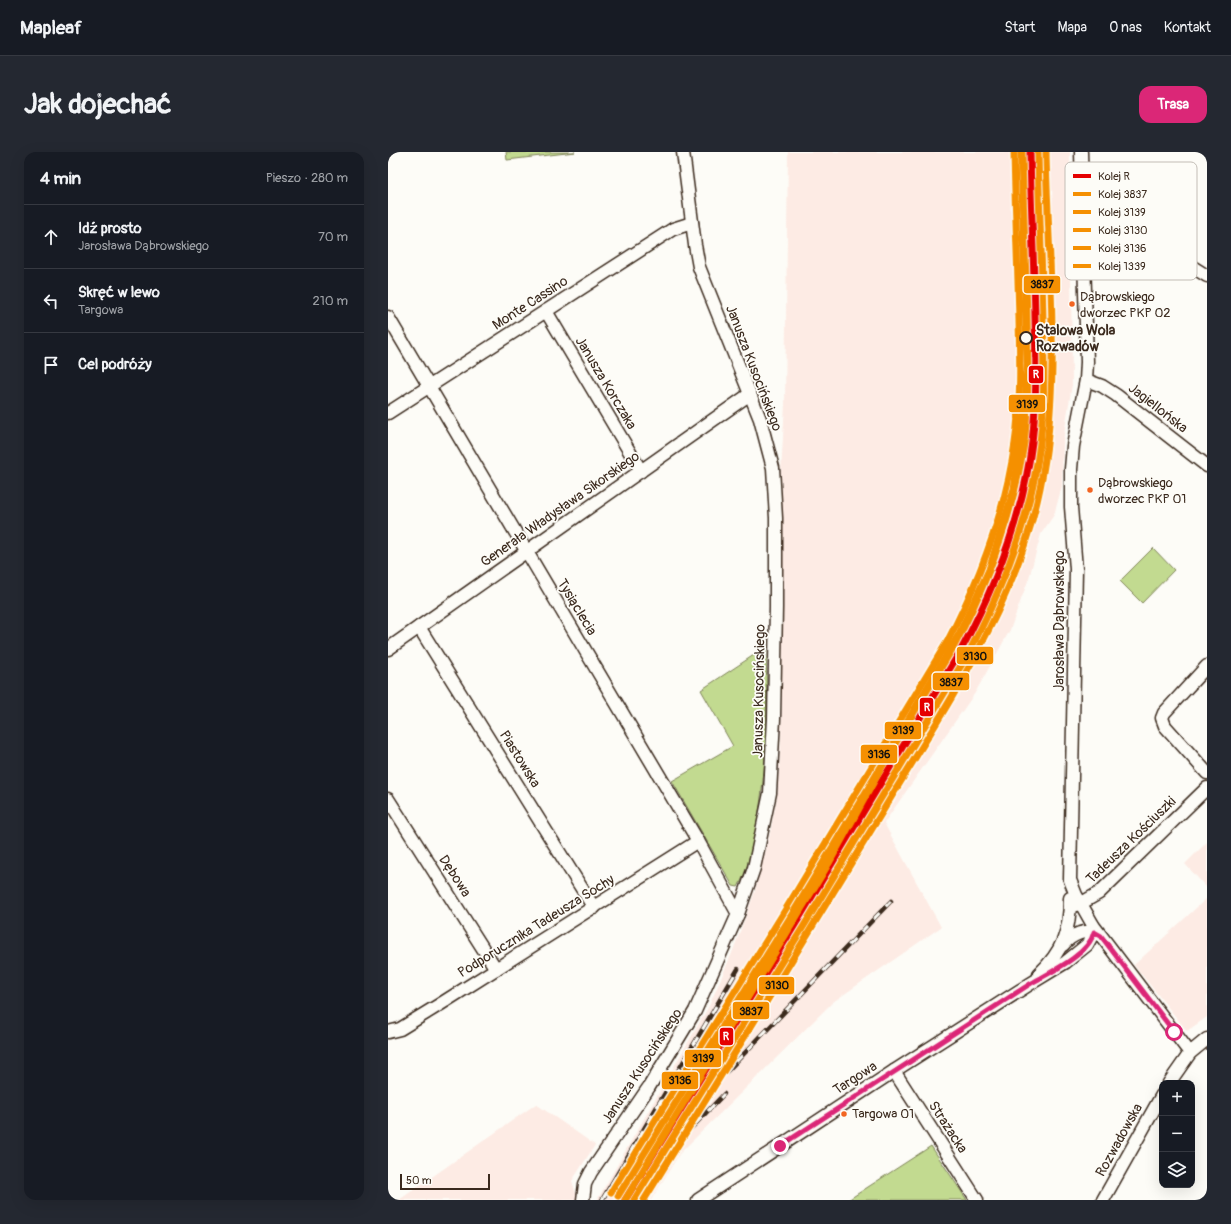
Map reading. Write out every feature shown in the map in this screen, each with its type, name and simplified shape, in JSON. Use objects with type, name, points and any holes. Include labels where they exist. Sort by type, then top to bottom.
[{"type":"street","name":"Janusza Kusocińskiego","points":[[583,1200],[585,1184],[591,1172],[686,1028],[715,968],[738,914],[754,868],[770,793],[774,719],[775,493],[769,448],[760,419],[699,267],[683,152]]},
{"type":"street","name":"Jarosława Dąbrowskiego","points":[[1081,152],[1081,162]]},
{"type":"street","name":"Monte Cassino","points":[[388,413],[672,229],[692,223]]},
{"type":"street","points":[[1197,270],[1207,276]]},
{"type":"street","name":"Jarosława Dąbrowskiego","points":[[1070,880],[1076,576],[1071,507],[1071,469],[1073,446],[1088,362],[1086,280]]},
{"type":"street","name":"Janusza Korczaka","points":[[546,311],[641,471]]},
{"type":"street","name":"Tysiąclecia","points":[[388,317],[698,842],[738,914]]},
{"type":"street","name":"Jagiellońska","points":[[1086,380],[1102,386],[1116,395],[1207,466]]},
{"type":"street","name":"Generała Władysława Sikorskiego","points":[[388,649],[750,394]]},
{"type":"street","name":"Piastowska","points":[[419,627],[594,908]]},
{"type":"street","points":[[1207,666],[1164,713],[1162,718],[1165,726],[1207,773]]},
{"type":"street","name":"Tadeusza Kościuszki","points":[[1075,905],[1100,892],[1207,788]]},
{"type":"street","name":"Dębowa","points":[[388,799],[496,969]]},
{"type":"street","name":"Podporucznika Tadeusza Sochy","points":[[388,1032],[400,1029],[698,842]]},
{"type":"street","name":"Targowa","points":[[1030,984],[1061,948],[1075,905],[1070,880]]},
{"type":"street","points":[[1075,905],[1190,1053]]},
{"type":"street","points":[[1061,948],[1074,935],[1096,931]]},
{"type":"street","name":"Targowa","points":[[698,1200],[894,1071],[1077,955],[1087,945],[1096,931]]},
{"type":"street","points":[[1171,1080],[1190,1053],[1207,1039]]},
{"type":"street","name":"Strażacka","points":[[894,1071],[977,1200]]},
{"type":"street","name":"Rozwadowska","points":[[1103,1200],[1159,1100]]},
{"type":"shaded area","points":[[788,152],[1070,152],[1070,162],[1065,162],[1065,280],[1071,280],[1072,385],[1063,441],[1062,486],[1054,515],[1041,534],[1029,578],[1010,630],[975,693],[884,823],[941,927],[833,1002],[680,1153],[651,1200],[597,1200],[709,1006],[732,953],[754,894],[769,838],[777,797],[781,741],[783,598],[781,471],[785,404]]},
{"type":"shaded area","points":[[1207,842],[1207,888],[1185,864]]},
{"type":"shaded area","points":[[1207,898],[1207,1017],[1187,1031],[1134,965]]},
{"type":"shaded area","points":[[536,1104],[595,1145],[572,1181],[578,1200],[399,1200]]},
{"type":"green space","points":[[506,152],[575,152],[507,160]]},
{"type":"green space","points":[[1153,548],[1174,570],[1142,603],[1120,581]]},
{"type":"green space","points":[[766,647],[766,742],[762,790],[759,814],[750,857],[738,887],[733,886],[672,781],[733,746],[701,690]]},
{"type":"green space","points":[[931,1146],[967,1200],[848,1200],[925,1150]]},
{"type":"railway","points":[[640,1200],[845,859]]},
{"type":"railway","points":[[711,1088],[891,901]]},
{"type":"railway","points":[[602,1200],[738,969]]},
{"type":"railway","points":[[683,1137],[724,1094]]},
{"type":"rail line","name":"3136","points":[[611,1192],[784,912],[947,642],[970,594],[990,546],[1011,469],[1015,443],[1020,382],[1014,152]]},
{"type":"rail line","name":"1339","points":[[625,1200],[829,863],[901,732],[959,634],[989,570],[1014,489],[1025,413],[1027,364],[1021,152]]},
{"type":"rail line","name":"3139","points":[[618,1196],[791,916],[954,646],[978,597],[998,548],[1013,496],[1026,428],[1028,352],[1022,152]]},
{"type":"rail line","name":"R","points":[[625,1200],[798,920],[961,650],[986,600],[996,575],[1015,523],[1022,497],[1028,470],[1034,427],[1036,349],[1030,152]]},
{"type":"rail line","name":"3837","points":[[634,1200],[805,924],[968,654],[1004,578],[1014,552],[1030,498],[1036,471],[1042,428],[1044,350],[1038,152]]},
{"type":"rail line","name":"3130","points":[[644,1200],[952,697],[995,617],[1013,575],[1029,532],[1040,488],[1047,447],[1052,363],[1052,321],[1046,152]]},
{"type":"place","name":"Dąbrowskiego dworzec PKP 02","points":[[1072,304]]},
{"type":"place","name":"Stalowa Wola Rozwadów","points":[[1026,338]]},
{"type":"place","name":"Dąbrowskiego dworzec PKP 01","points":[[1090,490]]},
{"type":"place","name":"Targowa 01","points":[[844,1114]]},
{"type":"route","points":[[780,1146],[894,1071],[1077,955],[1091,940],[1094,932],[1101,936],[1174,1032]]}]
